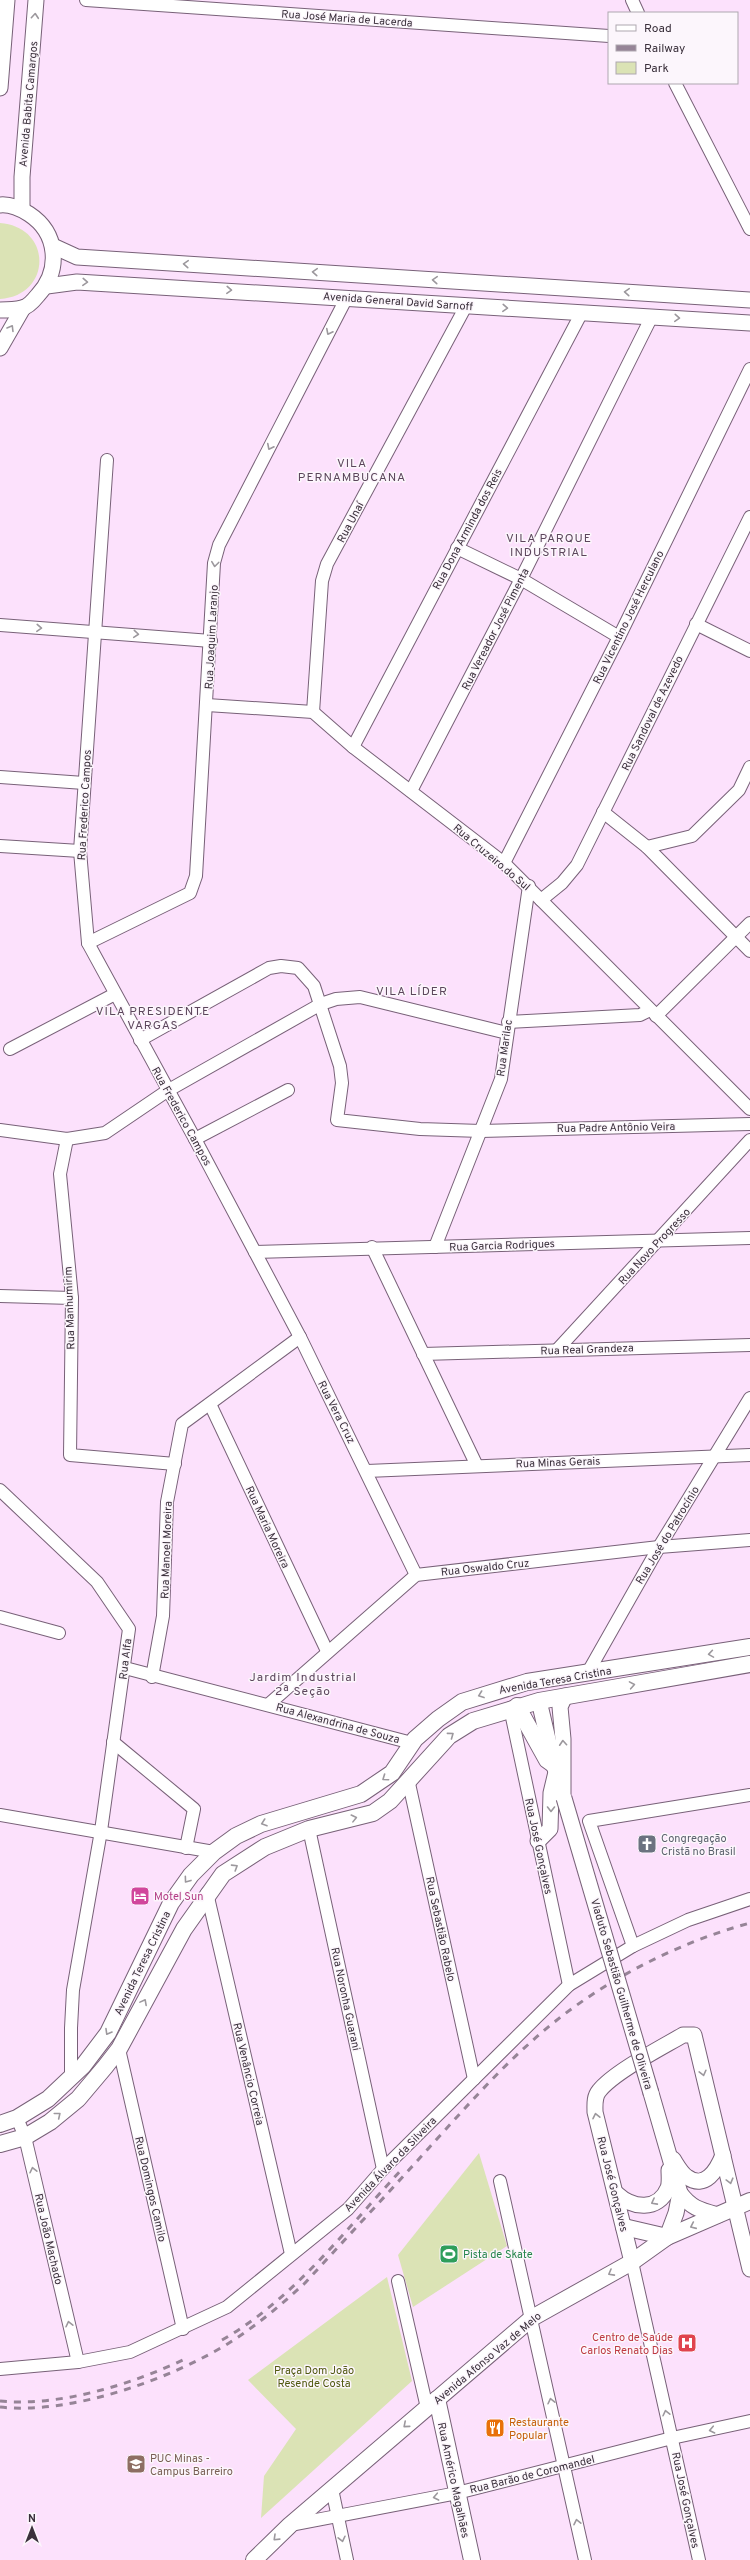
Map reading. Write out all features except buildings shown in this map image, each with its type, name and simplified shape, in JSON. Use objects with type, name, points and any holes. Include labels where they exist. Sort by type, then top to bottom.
[{"type":"main road","name":"Avenida Teresa Cristina","points":[[0,2124],[17,2118],[48,2099],[83,2066],[108,2033],[171,1903],[191,1875],[214,1852],[236,1836],[261,1824],[361,1794],[392,1773],[412,1743],[438,1719],[462,1702],[527,1682],[588,1674],[750,1647]]},
{"type":"main road","name":"Avenida Teresa Cristina","points":[[0,2144],[25,2136],[50,2122],[78,2099],[118,2049],[184,1929],[207,1893],[223,1874],[265,1847],[309,1829],[373,1813],[390,1801],[408,1779],[449,1736],[473,1721],[514,1707],[539,1701],[750,1664]]},
{"type":"main road","points":[[539,1701],[545,1692],[578,1683],[588,1674]]},
{"type":"main road","points":[[514,1707],[547,1760],[555,1768]]},
{"type":"main road","name":"Avenida Afonso Vaz de Melo","points":[[254,2560],[290,2525],[532,2318],[632,2262],[667,2237],[743,2204]]},
{"type":"main road","points":[[624,2227],[667,2237]]},
{"type":"main road","name":"Rua Américo Magalhães","points":[[432,2404],[458,2493],[472,2560]]},
{"type":"street","points":[[0,88],[7,0]]},
{"type":"street","name":"Avenida Babita Camargos","points":[[22,209],[22,177],[36,0]]},
{"type":"street","name":"Rua José Maria de Lacerda","points":[[86,0],[608,36]]},
{"type":"street","points":[[632,0],[638,12]]},
{"type":"street","points":[[676,84],[750,229]]},
{"type":"street","points":[[0,205],[22,209],[37,219],[48,232],[53,246],[54,267],[47,286],[23,308],[0,348]]},
{"type":"street","points":[[53,246],[78,257],[750,300]]},
{"type":"street","name":"Avenida General David Sarnoff","points":[[47,286],[77,282],[347,297],[466,306],[750,323]]},
{"type":"street","name":"Rua Joaquim Laranjo","points":[[88,944],[190,893],[196,876],[208,705],[214,562],[219,545],[347,297]]},
{"type":"street","name":"Rua Unaí","points":[[313,712],[322,581],[327,564],[466,306]]},
{"type":"street","points":[[0,310],[23,308]]},
{"type":"street","name":"Rua Dona Arminda dos Reis","points":[[353,747],[582,312]]},
{"type":"street","name":"Rua Vereador José Pimenta","points":[[411,791],[521,579],[652,316]]},
{"type":"street","name":"Rua Vicentino José Herculano","points":[[504,863],[619,637],[750,368]]},
{"type":"street","name":"Rua Frederico Campos","points":[[108,460],[97,631],[84,783],[80,851],[88,944],[255,1252]]},
{"type":"street","name":"Rua Sandoval de Azevedo","points":[[541,900],[562,884],[577,865],[750,516]]},
{"type":"street","points":[[457,548],[521,579],[619,637]]},
{"type":"street","points":[[696,624],[750,651]]},
{"type":"street","points":[[0,625],[97,631],[211,641]]},
{"type":"street","points":[[208,705],[313,712]]},
{"type":"street","name":"Rua Cruzeiro do Sul","points":[[313,712],[353,747],[504,863],[529,886],[541,900],[750,1109]]},
{"type":"street","points":[[647,847],[692,836],[745,792],[750,767]]},
{"type":"street","points":[[0,777],[84,783]]},
{"type":"street","points":[[603,812],[647,847],[750,951]]},
{"type":"street","points":[[0,846],[80,851]]},
{"type":"street","name":"Rua Marilac","points":[[435,1247],[500,1079],[529,886]]},
{"type":"street","points":[[0,1130],[67,1139],[105,1133],[167,1091],[320,1004],[336,999],[360,997],[507,1028],[653,1013],[737,937],[750,923]]},
{"type":"street","points":[[140,1040],[269,968],[281,966],[298,968],[314,986],[320,1004]]},
{"type":"street","points":[[10,1049],[115,994]]},
{"type":"street","name":"Rua Padre Antônio Veira","points":[[320,1004],[340,1066],[342,1083],[336,1120],[420,1129],[481,1131],[750,1124]]},
{"type":"street","points":[[195,1139],[288,1090]]},
{"type":"street","name":"Rua Manhumirim","points":[[67,1139],[60,1174],[72,1298],[70,1455],[175,1464]]},
{"type":"street","name":"Rua Novo Progresso","points":[[557,1350],[659,1241],[750,1140]]},
{"type":"street","name":"Rua Garcia Rodrigues","points":[[255,1252],[372,1247],[435,1247],[750,1238]]},
{"type":"street","points":[[372,1247],[477,1466]]},
{"type":"street","name":"Rua Vera Cruz","points":[[255,1252],[300,1337],[367,1471],[416,1575]]},
{"type":"street","points":[[0,1296],[72,1298]]},
{"type":"street","points":[[210,1404],[300,1337]]},
{"type":"street","name":"Rua Real Grandeza","points":[[423,1354],[750,1345]]},
{"type":"street","name":"Rua José do Patrocínio","points":[[588,1674],[659,1547],[750,1398]]},
{"type":"street","name":"Rua Manoel Moreira","points":[[152,1677],[163,1616],[167,1502],[182,1424],[210,1404]]},
{"type":"street","name":"Rua Maria Moreira","points":[[210,1404],[327,1651]]},
{"type":"street","name":"Rua Minas Gerais","points":[[367,1471],[750,1455]]},
{"type":"street","name":"Rua Alfa","points":[[0,1490],[97,1582],[129,1629],[125,1668],[101,1831],[73,1990],[70,2028],[71,2078]]},
{"type":"street","name":"Rua Oswaldo Cruz","points":[[416,1575],[659,1547],[750,1540]]},
{"type":"street","points":[[269,1704],[327,1651],[416,1575]]},
{"type":"street","points":[[0,1617],[59,1633]]},
{"type":"street","name":"Rua Alexandrina de Souza","points":[[125,1668],[152,1677],[269,1704],[412,1743]]},
{"type":"street","name":"Viaduto Sebastião Guilherme de Oliveira","points":[[564,1797],[564,1746],[560,1707],[565,1696]]},
{"type":"street","name":"Viaduto Sebastião Guilherme de Oliveira","points":[[539,1701],[555,1768],[680,2193],[688,2205],[697,2210],[718,2215]]},
{"type":"street","name":"Rua José Gonçalves","points":[[514,1707],[538,1841],[568,1985]]},
{"type":"street","points":[[113,1742],[194,1809],[186,1848]]},
{"type":"street","points":[[538,1841],[550,1829],[551,1793],[555,1768]]},
{"type":"street","name":"Rua Sebastião Rabelo","points":[[408,1779],[474,2079]]},
{"type":"street","points":[[633,1946],[589,1821],[750,1795]]},
{"type":"street","points":[[0,1815],[101,1831],[214,1852]]},
{"type":"street","name":"Rua Noronha Guarani","points":[[309,1829],[383,2169]]},
{"type":"street","name":"Rua Venâncio Correia","points":[[207,1893],[291,2254]]},
{"type":"street","name":"Avenida Álvaro da Silveira","points":[[0,2368],[78,2362],[130,2352],[183,2329],[227,2307],[348,2209],[383,2169],[568,1985],[633,1946],[688,1920],[750,1899]]},
{"type":"street","name":"Rua José Gonçalves","points":[[699,2560],[624,2227],[595,2112],[598,2092],[609,2081],[683,2035],[694,2035],[723,2155],[743,2204],[750,2268]]},
{"type":"street","name":"Rua Domingos Camilo","points":[[118,2049],[183,2329]]},
{"type":"street","name":"Rua João Machado","points":[[17,2118],[25,2136],[78,2362]]},
{"type":"street","points":[[670,2155],[687,2177],[698,2181],[710,2178],[717,2170],[723,2155]]},
{"type":"street","points":[[616,2194],[626,2203],[638,2206],[651,2205],[662,2198],[668,2187],[670,2155]]},
{"type":"street","points":[[500,2180],[566,2467],[585,2560]]},
{"type":"street","name":"Viaduto Sebastião Guilherme de Oliveira","points":[[667,2237],[676,2214],[680,2193]]},
{"type":"street","name":"Rua Américo Magalhães","points":[[398,2281],[432,2404]]},
{"type":"street","name":"Rua Barão de Coromandel","points":[[290,2525],[458,2493],[566,2467],[672,2438],[750,2421]]},
{"type":"street","points":[[332,2489],[347,2560]]},
{"type":"green space","points":[[0,223],[17,227],[30,236],[37,248],[39,261],[37,275],[29,286],[17,295],[0,299]]},
{"type":"green space","points":[[479,2153],[507,2246],[413,2307],[398,2255]]},
{"type":"green space","name":"Praça Dom João Resende Costa","points":[[387,2277],[412,2381],[261,2518],[264,2476],[296,2429],[248,2380]]},
{"type":"railway","points":[[0,2407],[27,2408],[57,2406],[118,2392],[149,2382],[178,2370],[229,2343],[249,2330],[305,2283],[482,2090],[518,2053],[554,2022],[606,1986],[662,1955],[721,1932],[750,1923]]},
{"type":"railway","points":[[222,2340],[273,2304],[296,2283],[340,2238],[403,2168]]},
{"type":"railway","points":[[0,2401],[23,2402],[47,2400],[96,2392],[143,2377],[187,2358]]},
{"type":"place","name":"Congregação Cristã no Brasil","points":[[647,1844]]},
{"type":"place","name":"Motel Sun","points":[[140,1896]]},
{"type":"place","name":"Pista de Skate","points":[[449,2254]]},
{"type":"place","name":"Centro de Saúde Carlos Renato Dias","points":[[687,2343]]},
{"type":"place","name":"Restaurante Popular","points":[[495,2428]]},
{"type":"place","name":"PUC Minas - Campus Barreiro","points":[[136,2464]]},
{"type":"district","name":"VILA PERNAMBUCANA","points":[[352,470]]},
{"type":"district","name":"VILA PARQUE INDUSTRIAL","points":[[549,545]]},
{"type":"district","name":"VILA LÍDER","points":[[412,991]]},
{"type":"district","name":"VILA PRESIDENTE VARGAS","points":[[153,1018]]},
{"type":"district","name":"Jardim Industrial 2ª Seção","points":[[303,1684]]}]
